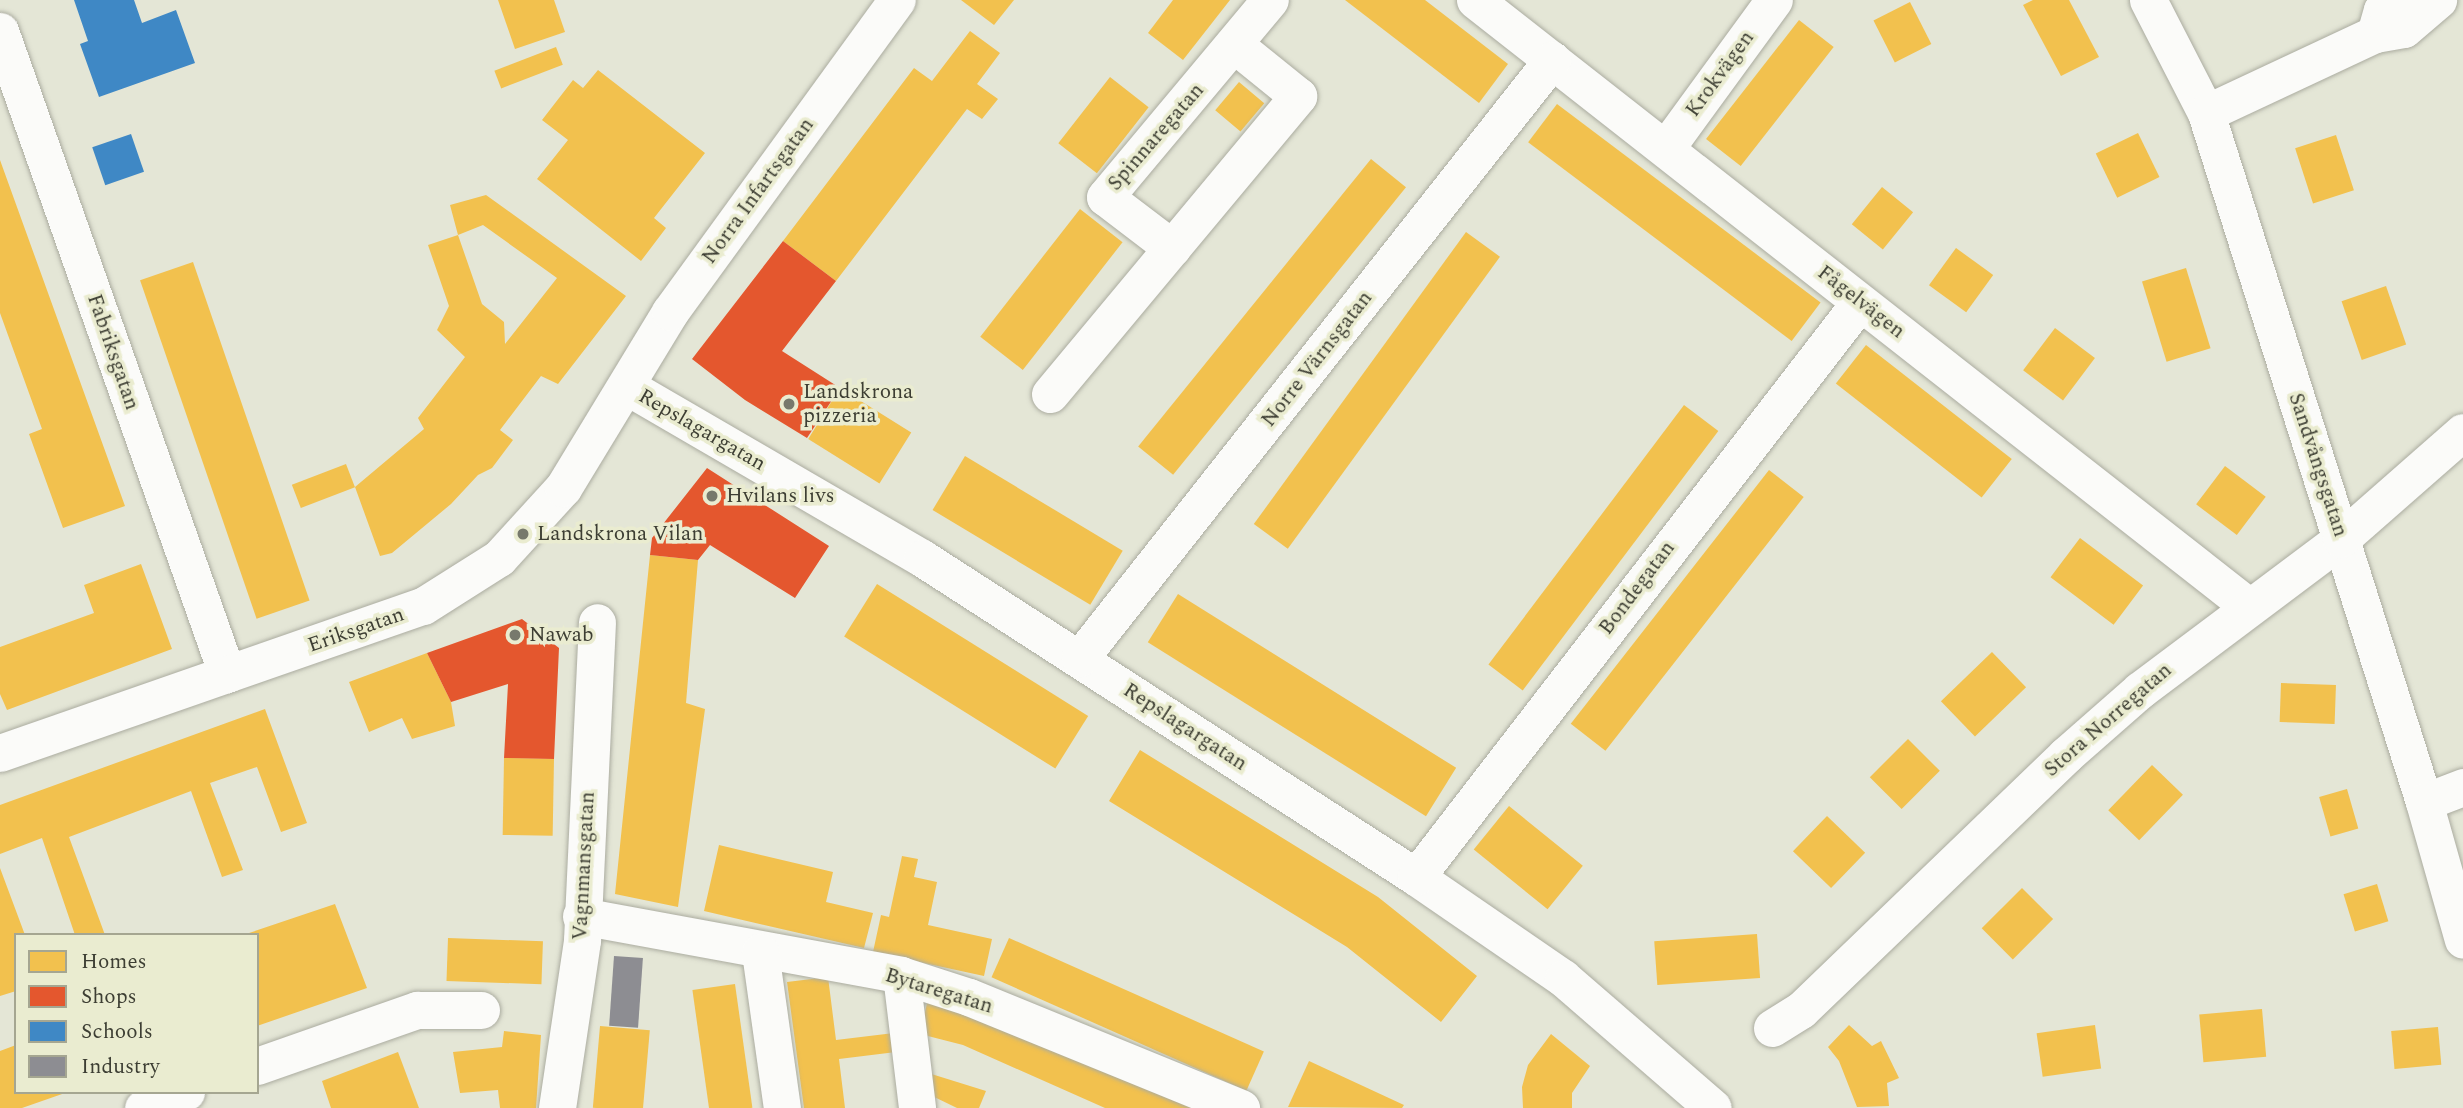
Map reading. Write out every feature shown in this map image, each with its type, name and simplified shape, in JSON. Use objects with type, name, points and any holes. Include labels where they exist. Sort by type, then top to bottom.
[{"type":"street","name":"Norra Infartsgatan","points":[[628,387],[670,312],[897,0]]},
{"type":"street","name":"Spinnaregatan","points":[[1172,247],[1105,197],[1270,0]]},
{"type":"street","name":"Fågelvägen","points":[[1475,0],[2248,606]]},
{"type":"street","name":"Krokvägen","points":[[1666,148],[1774,0]]},
{"type":"street","name":"Sandvångsgatan","points":[[2148,0],[2206,113],[2424,802],[2463,940]]},
{"type":"street","points":[[2375,34],[2382,10],[2393,0]]},
{"type":"street","points":[[2206,113],[2375,34],[2404,29],[2438,0]]},
{"type":"street","name":"Fabriksgatan","points":[[0,31],[227,674]]},
{"type":"street","points":[[1050,394],[1298,96],[1234,45]]},
{"type":"street","name":"Norre Värnsgatan","points":[[1080,658],[1552,60]]},
{"type":"street","name":"Bondegatan","points":[[1416,877],[1860,302]]},
{"type":"street","name":"Repslagargatan","points":[[628,387],[922,558],[1416,877],[1563,978],[1713,1108]]},
{"type":"street","name":"Eriksgatan","points":[[0,753],[423,606],[499,558],[563,488],[628,387]]},
{"type":"street","name":"Stora Norregatan","points":[[1772,1028],[1801,1010],[2066,755],[2248,606],[2341,539],[2463,432]]},
{"type":"street","name":"Vagnmansgatan","points":[[557,1108],[582,940],[581,916],[597,622]]},
{"type":"street","points":[[2424,802],[2463,787]]},
{"type":"street","name":"Bytaregatan","points":[[581,916],[760,952],[901,975],[969,997],[1241,1108]]},
{"type":"street","points":[[760,952],[782,1108]]},
{"type":"street","points":[[901,975],[917,1108]]},
{"type":"street","points":[[259,1065],[417,1010],[481,1010]]},
{"type":"street","points":[[143,1108],[181,1094]]},
{"type":"building: Homes","points":[[498,0],[554,0],[565,32],[515,49]]},
{"type":"building: Homes","points":[[961,0],[1014,0],[994,25]]},
{"type":"building: Homes","points":[[1173,0],[1230,0],[1183,60],[1148,33]]},
{"type":"building: Homes","points":[[1345,0],[1425,0],[1508,64],[1479,103]]},
{"type":"building: Homes","points":[[2033,0],[2069,0],[2099,57],[2061,76],[2023,5]]},
{"type":"building: Homes","points":[[1910,2],[1931,44],[1895,62],[1873,21]]},
{"type":"building: Homes","points":[[1799,20],[1834,47],[1741,166],[1706,139]]},
{"type":"building: Homes","points":[[970,31],[1000,53],[977,84],[998,99],[982,119],[967,109],[836,281],[783,241],[914,68],[932,81]]},
{"type":"building: Homes","points":[[556,47],[563,65],[501,88],[494,71]]},
{"type":"building: Homes","points":[[598,70],[705,153],[654,218],[666,228],[641,261],[537,179],[568,140],[542,120],[573,80],[583,88]]},
{"type":"building: Homes","points":[[1110,77],[1149,107],[1097,173],[1058,143]]},
{"type":"building: Homes","points":[[1239,82],[1264,103],[1240,132],[1215,110]]},
{"type":"building: Homes","points":[[1557,104],[1821,303],[1792,341],[1528,142]]},
{"type":"building: Homes","points":[[2138,133],[2159,177],[2117,198],[2096,154]]},
{"type":"building: Homes","points":[[2336,135],[2354,190],[2313,203],[2295,148]]},
{"type":"building: Homes","points":[[1371,159],[1406,187],[1173,475],[1138,447]]},
{"type":"building: Homes","points":[[0,160],[125,506],[63,528],[29,434],[42,429],[0,313]]},
{"type":"building: Homes","points":[[1882,187],[1913,212],[1883,249],[1852,224]]},
{"type":"building: Homes","points":[[486,195],[626,296],[558,384],[541,376],[500,430],[513,440],[492,468],[478,475],[451,504],[392,553],[380,556],[355,487],[424,429],[418,418],[465,357],[437,330],[449,306],[428,245],[458,235],[450,205]],"holes":[[[483,225],[557,278],[505,344],[504,322],[482,304],[458,235]]]},
{"type":"building: Homes","points":[[1080,209],[1123,242],[1023,370],[980,337]]},
{"type":"building: Homes","points":[[1466,232],[1500,257],[1288,549],[1254,524]]},
{"type":"building: Homes","points":[[1956,248],[1993,275],[1966,312],[1929,285]]},
{"type":"building: Homes","points":[[193,262],[310,600],[257,619],[140,280]]},
{"type":"building: Homes","points":[[2186,268],[2211,348],[2167,362],[2142,281]]},
{"type":"building: Homes","points":[[2386,286],[2406,345],[2362,360],[2342,301]]},
{"type":"building: Homes","points":[[2055,328],[2095,358],[2063,400],[2023,370]]},
{"type":"building: Homes","points":[[1866,345],[2012,459],[1982,498],[1836,384]]},
{"type":"building: Homes","points":[[840,388],[911,433],[879,483],[808,439]]},
{"type":"building: Homes","points":[[1684,405],[1718,431],[1523,690],[1488,665]]},
{"type":"building: Homes","points":[[965,456],[1123,551],[1090,605],[933,510]]},
{"type":"building: Homes","points":[[346,464],[355,487],[301,508],[292,485]]},
{"type":"building: Homes","points":[[2225,466],[2266,497],[2237,535],[2196,504]]},
{"type":"building: Homes","points":[[1769,470],[1804,497],[1605,751],[1571,724]]},
{"type":"building: Homes","points":[[2080,538],[2143,586],[2114,625],[2051,577]]},
{"type":"building: Homes","points":[[650,555],[698,560],[686,703],[705,709],[678,907],[615,894]]},
{"type":"building: Homes","points":[[141,564],[172,649],[7,710],[0,694],[0,647],[94,613],[84,585]]},
{"type":"building: Homes","points":[[877,584],[1088,716],[1055,769],[844,637]]},
{"type":"building: Homes","points":[[1178,594],[1456,768],[1426,816],[1148,642]]},
{"type":"building: Homes","points":[[1992,652],[2026,687],[1975,737],[1941,701]]},
{"type":"building: Homes","points":[[427,653],[451,702],[455,726],[412,739],[402,718],[369,732],[349,682]]},
{"type":"building: Homes","points":[[2281,683],[2336,685],[2335,724],[2280,722]]},
{"type":"building: Homes","points":[[265,709],[307,823],[281,832],[257,767],[210,783],[243,870],[222,877],[191,791],[69,837],[104,933],[74,933],[42,838],[0,854],[0,805]]},
{"type":"building: Homes","points":[[1908,739],[1940,771],[1902,809],[1870,777]]},
{"type":"building: Homes","points":[[1140,750],[1378,897],[1477,976],[1441,1022],[1347,947],[1109,801]]},
{"type":"building: Homes","points":[[504,758],[554,759],[553,836],[503,835]]},
{"type":"building: Homes","points":[[2152,765],[2183,795],[2139,840],[2108,810]]},
{"type":"building: Homes","points":[[2347,789],[2358,828],[2330,836],[2319,797]]},
{"type":"building: Homes","points":[[1509,806],[1583,866],[1548,909],[1474,850]]},
{"type":"building: Homes","points":[[1827,816],[1865,853],[1831,888],[1793,851]]},
{"type":"building: Homes","points":[[719,845],[833,872],[826,902],[873,913],[864,948],[704,911]]},
{"type":"building: Homes","points":[[902,856],[918,859],[914,877],[937,882],[928,925],[992,939],[984,976],[873,952],[881,915],[889,917]]},
{"type":"building: Homes","points":[[0,868],[24,933],[14,933],[14,992],[0,996]]},
{"type":"building: Homes","points":[[2377,884],[2388,921],[2355,932],[2344,894]]},
{"type":"building: Homes","points":[[2022,888],[2053,919],[2013,959],[1982,928]]},
{"type":"building: Homes","points":[[335,904],[367,988],[259,1025],[259,933],[249,933]]},
{"type":"building: Homes","points":[[1757,934],[1760,978],[1657,985],[1654,941]]},
{"type":"building: Homes","points":[[448,938],[543,941],[541,984],[446,981]]},
{"type":"building: Homes","points":[[1009,938],[1264,1051],[1246,1091],[992,977]]},
{"type":"building: Homes","points":[[828,977],[836,1040],[894,1033],[896,1052],[839,1059],[845,1108],[804,1108],[787,982]]},
{"type":"building: Homes","points":[[735,984],[752,1108],[709,1108],[692,990]]},
{"type":"building: Homes","points":[[928,999],[1195,1108],[1105,1108],[963,1045],[920,1034]]},
{"type":"building: Homes","points":[[2262,1009],[2266,1057],[2203,1062],[2199,1014]]},
{"type":"building: Homes","points":[[1849,1025],[1872,1046],[1881,1041],[1899,1078],[1887,1083],[1889,1106],[1857,1107],[1839,1061],[1828,1047]]},
{"type":"building: Homes","points":[[2095,1025],[2101,1069],[2043,1077],[2037,1033]]},
{"type":"building: Homes","points":[[600,1026],[650,1030],[643,1108],[593,1108]]},
{"type":"building: Homes","points":[[2438,1027],[2441,1065],[2394,1069],[2391,1031]]},
{"type":"building: Homes","points":[[504,1031],[541,1035],[536,1108],[500,1108],[498,1090],[460,1093],[453,1052],[502,1047]]},
{"type":"building: Homes","points":[[1551,1034],[1590,1066],[1572,1093],[1572,1108],[1523,1108],[1522,1087],[1528,1065]]},
{"type":"building: Homes","points":[[14,1046],[14,1094],[62,1094],[22,1108],[0,1108],[0,1051]]},
{"type":"building: Homes","points":[[398,1052],[419,1108],[331,1108],[322,1081]]},
{"type":"building: Homes","points":[[1309,1061],[1404,1105],[1402,1108],[1288,1107]]},
{"type":"building: Homes","points":[[925,1072],[986,1091],[979,1108],[957,1108],[926,1093]]},
{"type":"building: Shops","points":[[783,241],[836,281],[782,351],[840,388],[807,438],[745,400],[692,359]]},
{"type":"building: Shops","points":[[707,468],[829,546],[795,598],[710,545],[698,560],[650,555],[652,538]]},
{"type":"building: Shops","points":[[522,619],[559,648],[554,759],[504,758],[508,684],[451,702],[427,653]]},
{"type":"building: Schools","points":[[74,0],[134,0],[142,23],[176,10],[195,63],[99,97],[80,44],[88,41]]},
{"type":"building: Schools","points":[[131,134],[144,172],[105,185],[92,147]]},
{"type":"building: Industry","points":[[614,956],[643,958],[638,1028],[609,1026]]},
{"type":"place","name":"Landskrona pizzeria","points":[[789,404]]},
{"type":"place","name":"Hvilans livs","points":[[712,496]]},
{"type":"place","name":"Landskrona Vilan","points":[[523,534]]},
{"type":"place","name":"Nawab","points":[[515,635]]}]
